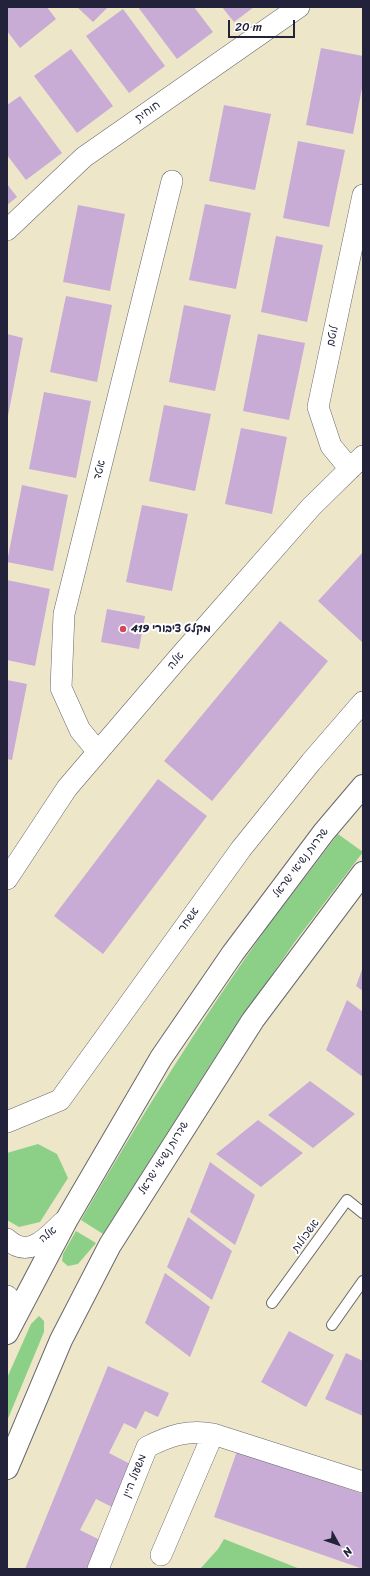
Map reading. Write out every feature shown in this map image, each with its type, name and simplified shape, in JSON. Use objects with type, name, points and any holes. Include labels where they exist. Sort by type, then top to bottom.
[{"type":"main road","name":"שדרות נשיאי ישראל","points":[[9,1329],[67,1219],[161,1058],[233,953],[324,832],[363,786]]},
{"type":"main road","name":"שדרות נשיאי ישראל","points":[[7,1468],[61,1340],[110,1245],[253,1020],[363,873]]},
{"type":"street","name":"חוחית","points":[[7,230],[84,157],[298,7]]},
{"type":"street","name":"אטד","points":[[98,752],[80,730],[61,688],[64,614],[172,181]]},
{"type":"street","name":"לוטם","points":[[356,463],[331,446],[318,407],[363,195]]},
{"type":"street","name":"אלה","points":[[7,880],[67,788],[180,656],[311,508],[356,463]]},
{"type":"street","name":"אשחר","points":[[7,1122],[60,1100],[241,849],[311,762],[363,702]]},
{"type":"street","name":"אלה","points":[[7,1239],[17,1247],[31,1247],[43,1241],[67,1219]]},
{"type":"street","points":[[7,1296],[9,1298],[9,1329]]},
{"type":"street","name":"משעול היין","points":[[98,1569],[147,1447],[182,1433],[198,1431],[213,1434],[363,1482]]},
{"type":"street","points":[[161,1555],[213,1434]]},
{"type":"lane","name":"אשכולות","points":[[272,1303],[347,1200],[363,1213]]},
{"type":"lane","points":[[332,1325],[363,1281]]},
{"type":"green space","points":[[338,834],[363,852],[294,943],[219,1051],[103,1234],[81,1220],[148,1108],[218,998],[268,926]]},
{"type":"green space","points":[[38,1144],[57,1154],[68,1178],[40,1222],[19,1227],[7,1220],[7,1153]]},
{"type":"green space","points":[[76,1231],[96,1243],[78,1264],[68,1266],[62,1261],[63,1254]]},
{"type":"green space","points":[[39,1316],[44,1321],[44,1332],[7,1421],[7,1378],[31,1324]]},
{"type":"green space","points":[[224,1539],[300,1569],[200,1569],[218,1549]]},
{"type":"building","points":[[7,7],[47,7],[56,19],[20,48],[7,31]]},
{"type":"building","points":[[77,7],[108,7],[93,22]]},
{"type":"building","points":[[138,7],[194,7],[213,32],[177,59]]},
{"type":"building","points":[[222,7],[254,7],[234,22]]},
{"type":"building","points":[[123,9],[165,66],[129,93],[86,36]]},
{"type":"building","points":[[321,48],[363,56],[363,83],[353,134],[306,125]]},
{"type":"building","points":[[71,49],[113,106],[77,133],[34,76]]},
{"type":"building","points":[[20,96],[62,153],[26,180],[7,155],[7,105]]},
{"type":"building","points":[[224,105],[271,114],[255,190],[209,181]]},
{"type":"building","points":[[298,141],[345,150],[329,227],[283,218]]},
{"type":"building","points":[[7,184],[17,197],[7,205]]},
{"type":"building","points":[[205,204],[251,213],[236,289],[189,280]]},
{"type":"building","points":[[78,205],[125,214],[110,291],[63,282]]},
{"type":"building","points":[[276,236],[323,245],[307,322],[261,312]]},
{"type":"building","points":[[66,296],[112,305],[97,382],[50,372]]},
{"type":"building","points":[[184,305],[231,315],[215,391],[169,382]]},
{"type":"building","points":[[7,334],[23,338],[8,416],[7,416]]},
{"type":"building","points":[[258,334],[305,343],[289,420],[243,411]]},
{"type":"building","points":[[44,392],[91,401],[76,478],[29,469]]},
{"type":"building","points":[[164,405],[211,414],[195,491],[149,481]]},
{"type":"building","points":[[241,428],[287,437],[272,514],[225,504]]},
{"type":"building","points":[[22,485],[68,495],[53,571],[7,562]]},
{"type":"building","points":[[142,505],[188,514],[172,591],[126,582]]},
{"type":"building","points":[[363,552],[363,643],[318,601]]},
{"type":"building","points":[[7,580],[50,589],[35,666],[7,660]]},
{"type":"building","name":"מקלט ציבורי 419","points":[[107,609],[145,616],[139,649],[101,642]]},
{"type":"building","points":[[280,621],[328,661],[212,801],[164,761]]},
{"type":"building","points":[[7,680],[27,684],[12,760],[7,759]]},
{"type":"building","points":[[158,779],[207,816],[103,954],[54,916]]},
{"type":"building","points":[[363,967],[363,991],[356,986]]},
{"type":"building","points":[[347,1000],[363,1012],[363,1077],[326,1050]]},
{"type":"building","points":[[310,1081],[355,1114],[313,1148],[268,1115]]},
{"type":"building","points":[[258,1120],[303,1153],[261,1187],[216,1154]]},
{"type":"building","points":[[210,1162],[255,1195],[235,1245],[190,1212]]},
{"type":"building","points":[[188,1217],[232,1251],[212,1300],[167,1267]]},
{"type":"building","points":[[165,1273],[210,1307],[190,1357],[145,1323]]},
{"type":"building","points":[[289,1331],[334,1355],[306,1407],[261,1382]]},
{"type":"building","points":[[346,1353],[363,1361],[363,1416],[325,1399]]},
{"type":"building","points":[[108,1366],[169,1393],[158,1417],[145,1411],[136,1429],[124,1423],[109,1453],[134,1466],[114,1508],[96,1499],[80,1530],[100,1540],[86,1569],[25,1569]]},
{"type":"building","points":[[237,1451],[363,1494],[363,1569],[214,1517]]},
{"type":"place","name":"מקלט ציבורי 419","points":[[123,629]]}]
